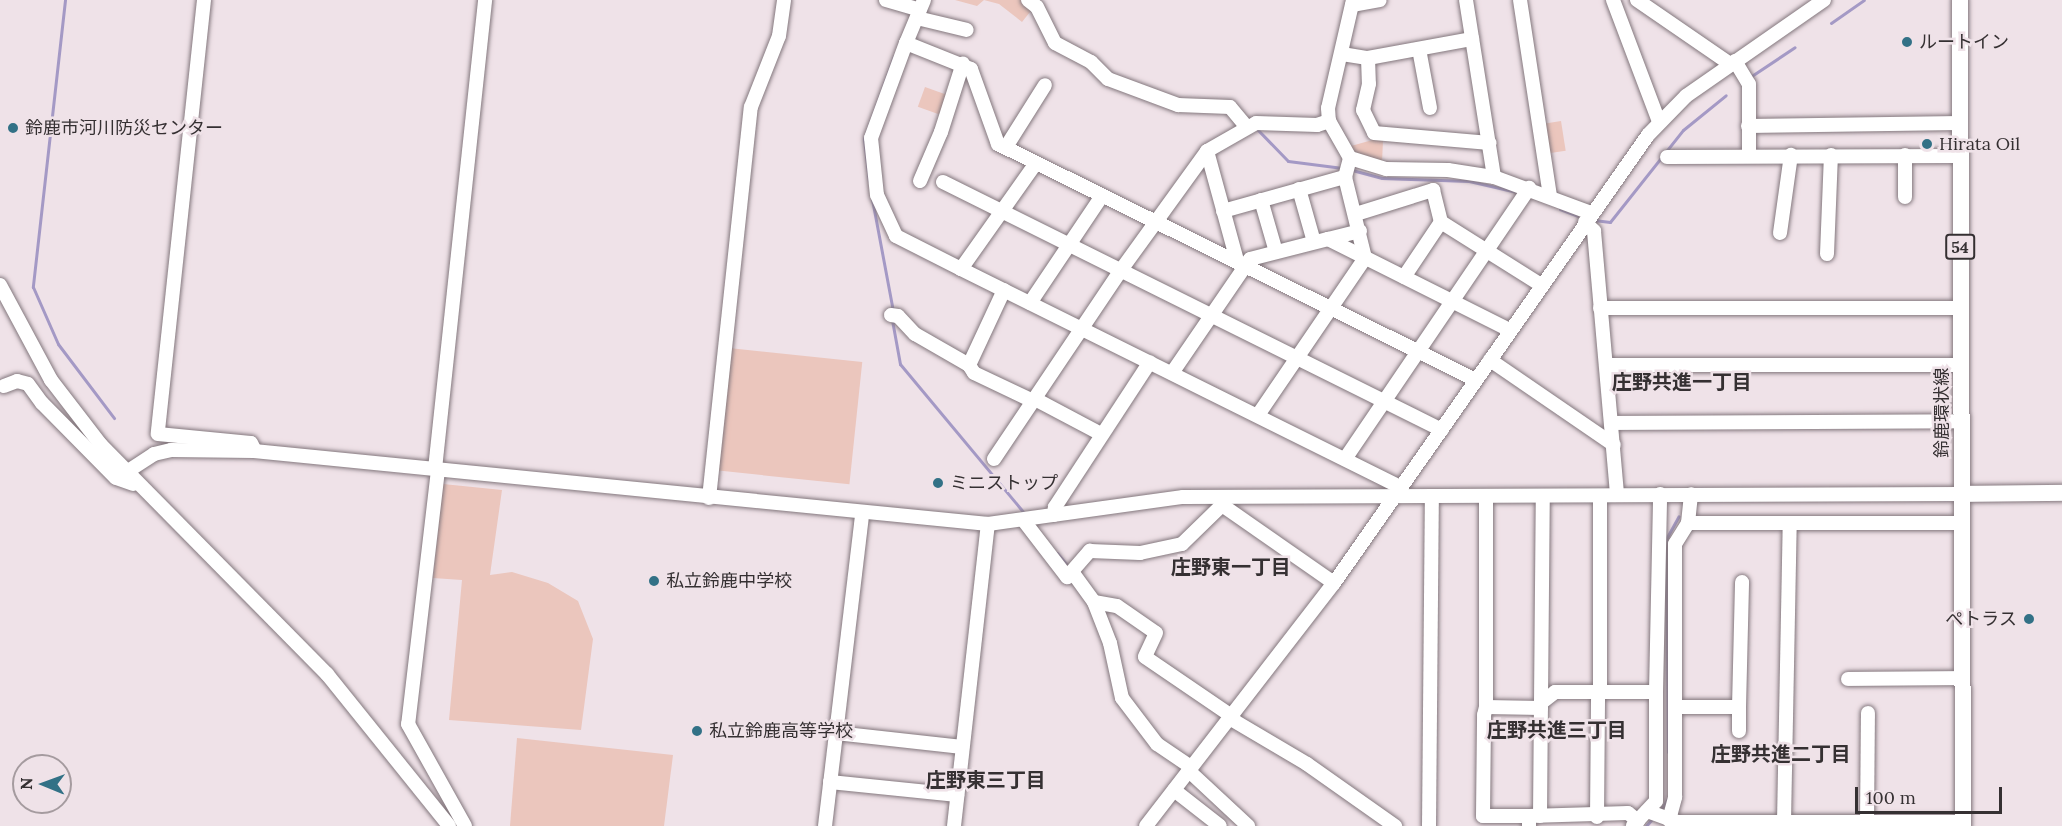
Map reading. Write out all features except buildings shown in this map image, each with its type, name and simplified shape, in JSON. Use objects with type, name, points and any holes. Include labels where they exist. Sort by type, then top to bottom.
[{"type":"main road","name":"鈴鹿環状線","points":[[1960,0],[1963,824]]},
{"type":"main road","points":[[1962,494],[2062,493]]},
{"type":"street","points":[[204,0],[158,434],[251,443],[254,451]]},
{"type":"street","points":[[465,826],[408,724],[485,0]]},
{"type":"street","points":[[709,498],[749,118],[779,36],[783,0]]},
{"type":"street","points":[[886,0],[918,9],[967,30]]},
{"type":"street","points":[[1028,0],[1037,8],[1054,43],[1099,62],[1108,78],[1178,105],[1230,107],[1252,125]]},
{"type":"street","points":[[1258,416],[1365,258],[1347,167],[1329,121],[1328,108],[1353,2],[1380,0]]},
{"type":"street","points":[[1466,0],[1494,177]]},
{"type":"street","points":[[1520,0],[1550,195]]},
{"type":"street","points":[[1613,0],[1659,122]]},
{"type":"street","points":[[1637,0],[1732,63],[1749,84],[1749,155]]},
{"type":"street","points":[[1146,826],[1232,718],[1334,583],[1588,217],[1659,122],[1732,63],[1824,0]]},
{"type":"street","points":[[918,9],[871,138],[877,195],[896,236],[1345,459],[1398,492]]},
{"type":"street","points":[[1342,54],[1368,57],[1472,39]]},
{"type":"street","points":[[906,43],[963,63],[970,69],[998,144],[1476,380]]},
{"type":"street","points":[[1419,49],[1430,108]]},
{"type":"street","points":[[1368,57],[1369,84],[1363,110],[1374,132],[1490,143]]},
{"type":"street","points":[[920,181],[941,132],[963,63]]},
{"type":"street","points":[[1006,147],[1046,85]]},
{"type":"street","points":[[994,459],[1121,270],[1207,151],[1252,125],[1317,125],[1329,121]]},
{"type":"street","points":[[1748,126],[1960,123]]},
{"type":"street","points":[[1207,151],[1223,211],[1241,263]]},
{"type":"street","points":[[1780,233],[1791,155]]},
{"type":"street","points":[[1827,254],[1831,155]]},
{"type":"street","points":[[1905,155],[1905,197]]},
{"type":"street","points":[[1667,157],[1960,156]]},
{"type":"street","points":[[961,268],[1036,162]]},
{"type":"street","points":[[1223,211],[1299,189],[1347,167],[1448,170],[1494,177],[1526,193],[1550,195],[1588,217],[1594,231],[1617,495]]},
{"type":"street","points":[[943,182],[1442,430]]},
{"type":"street","points":[[1299,189],[1321,240],[1365,258],[1510,330]]},
{"type":"street","points":[[1356,214],[1433,190],[1441,222],[1541,285]]},
{"type":"street","points":[[1345,459],[1526,193]]},
{"type":"street","points":[[1030,303],[1102,196]]},
{"type":"street","points":[[1262,200],[1276,252]]},
{"type":"street","points":[[1404,277],[1441,222]]},
{"type":"street","points":[[1172,373],[1211,315],[1241,263],[1250,258],[1360,231]]},
{"type":"street","points":[[0,285],[51,380],[125,473],[327,674],[449,826]]},
{"type":"street","points":[[969,365],[1004,290]]},
{"type":"street","points":[[1600,308],[1960,308]]},
{"type":"street","points":[[895,315],[915,334],[969,365],[974,373],[1101,434]]},
{"type":"street","points":[[1490,360],[1614,445]]},
{"type":"street","points":[[1054,515],[1055,507],[1150,362]]},
{"type":"street","points":[[1606,365],[1961,365]]},
{"type":"street","points":[[4,386],[17,381],[28,384],[42,403],[116,478],[138,486]]},
{"type":"street","points":[[1611,423],[1962,421]]},
{"type":"street","points":[[125,473],[154,454],[171,450],[254,451],[862,514],[988,524],[1024,521],[1140,501],[1222,501],[1398,492],[1432,496],[1962,494]]},
{"type":"street","points":[[1660,494],[1666,668],[1675,707],[1675,797],[1669,820]]},
{"type":"street","points":[[1640,819],[1656,801],[1656,692],[1666,668],[1675,544],[1689,523],[1691,494]]},
{"type":"street","points":[[1430,826],[1432,496]]},
{"type":"street","points":[[1486,496],[1486,707],[1483,816],[1532,820],[1628,813],[1640,819],[1669,820],[1963,824]]},
{"type":"street","points":[[1532,820],[1541,706],[1543,496]]},
{"type":"street","points":[[1597,817],[1600,496]]},
{"type":"street","points":[[1070,575],[1090,551],[1140,553],[1182,544],[1222,501]]},
{"type":"street","points":[[1222,501],[1334,583]]},
{"type":"street","points":[[825,826],[862,514]]},
{"type":"street","points":[[1024,521],[1094,602],[1114,657],[1122,698],[1157,744],[1245,825]]},
{"type":"street","points":[[1689,523],[1962,523]]},
{"type":"street","points":[[1784,822],[1790,523]]},
{"type":"street","points":[[954,826],[988,524]]},
{"type":"street","points":[[1739,731],[1742,582]]},
{"type":"street","points":[[1094,602],[1117,606],[1156,633],[1145,657],[1232,718],[1307,764],[1395,826]]},
{"type":"street","points":[[1848,679],[1963,678]]},
{"type":"street","points":[[1486,707],[1541,706],[1555,692],[1656,692]]},
{"type":"street","points":[[1675,707],[1739,707]]},
{"type":"street","points":[[1867,822],[1868,713]]},
{"type":"street","points":[[836,733],[962,747]]},
{"type":"street","points":[[830,782],[957,795]]},
{"type":"street","points":[[1174,790],[1220,826]]},
{"type":"shaded area","points":[[955,0],[984,0],[977,6]]},
{"type":"shaded area","points":[[984,0],[1026,0],[1034,7],[1022,22],[999,4]]},
{"type":"shaded area","points":[[925,87],[947,95],[939,115],[918,107]]},
{"type":"shaded area","points":[[1561,121],[1566,151],[1547,154],[1542,124]]},
{"type":"shaded area","points":[[1376,139],[1383,140],[1382,163],[1356,155],[1351,146]]},
{"type":"shaded area","points":[[729,348],[862,362],[849,484],[716,470]]},
{"type":"shaded area","points":[[443,484],[502,490],[490,575],[512,572],[548,583],[578,601],[593,639],[581,730],[449,720],[462,580],[433,578]]},
{"type":"shaded area","points":[[517,738],[673,755],[664,826],[510,826]]},
{"type":"waterway","points":[[65,0],[33,287],[58,344],[114,418]]},
{"type":"waterway","points":[[1831,23],[1864,0]]},
{"type":"waterway","points":[[1753,75],[1795,47]]},
{"type":"waterway","points":[[869,181],[864,139],[894,56]]},
{"type":"waterway","points":[[1594,220],[1610,222],[1683,130],[1726,95]]},
{"type":"waterway","points":[[1256,128],[1288,161],[1343,168]]},
{"type":"waterway","points":[[1352,170],[1382,178],[1469,181],[1517,192]]},
{"type":"waterway","points":[[872,199],[893,311]]},
{"type":"waterway","points":[[1560,209],[1584,218]]},
{"type":"waterway","points":[[892,320],[900,364],[1026,515]]},
{"type":"waterway","points":[[1668,752],[1666,539],[1679,516]]},
{"type":"waterway","points":[[1057,553],[1067,565]]},
{"type":"waterway","points":[[1659,812],[1669,797]]},
{"type":"waterway","points":[[1646,826],[1652,819]]},
{"type":"place","name":"ルートイン","points":[[1907,42]]},
{"type":"place","name":"鈴鹿市河川防災センター","points":[[13,128]]},
{"type":"place","name":"Hirata Oil","points":[[1927,144]]},
{"type":"place","name":"ミニストップ","points":[[938,483]]},
{"type":"place","name":"私立鈴鹿中学校","points":[[654,581]]},
{"type":"place","name":"ぺトラス","points":[[2029,619]]},
{"type":"place","name":"私立鈴鹿高等学校","points":[[697,731]]},
{"type":"district","name":"庄野共進一丁目","points":[[1682,381]]},
{"type":"district","name":"庄野東一丁目","points":[[1231,566]]},
{"type":"district","name":"庄野共進三丁目","points":[[1557,729]]},
{"type":"district","name":"庄野共進二丁目","points":[[1781,753]]},
{"type":"district","name":"庄野東三丁目","points":[[986,779]]}]
